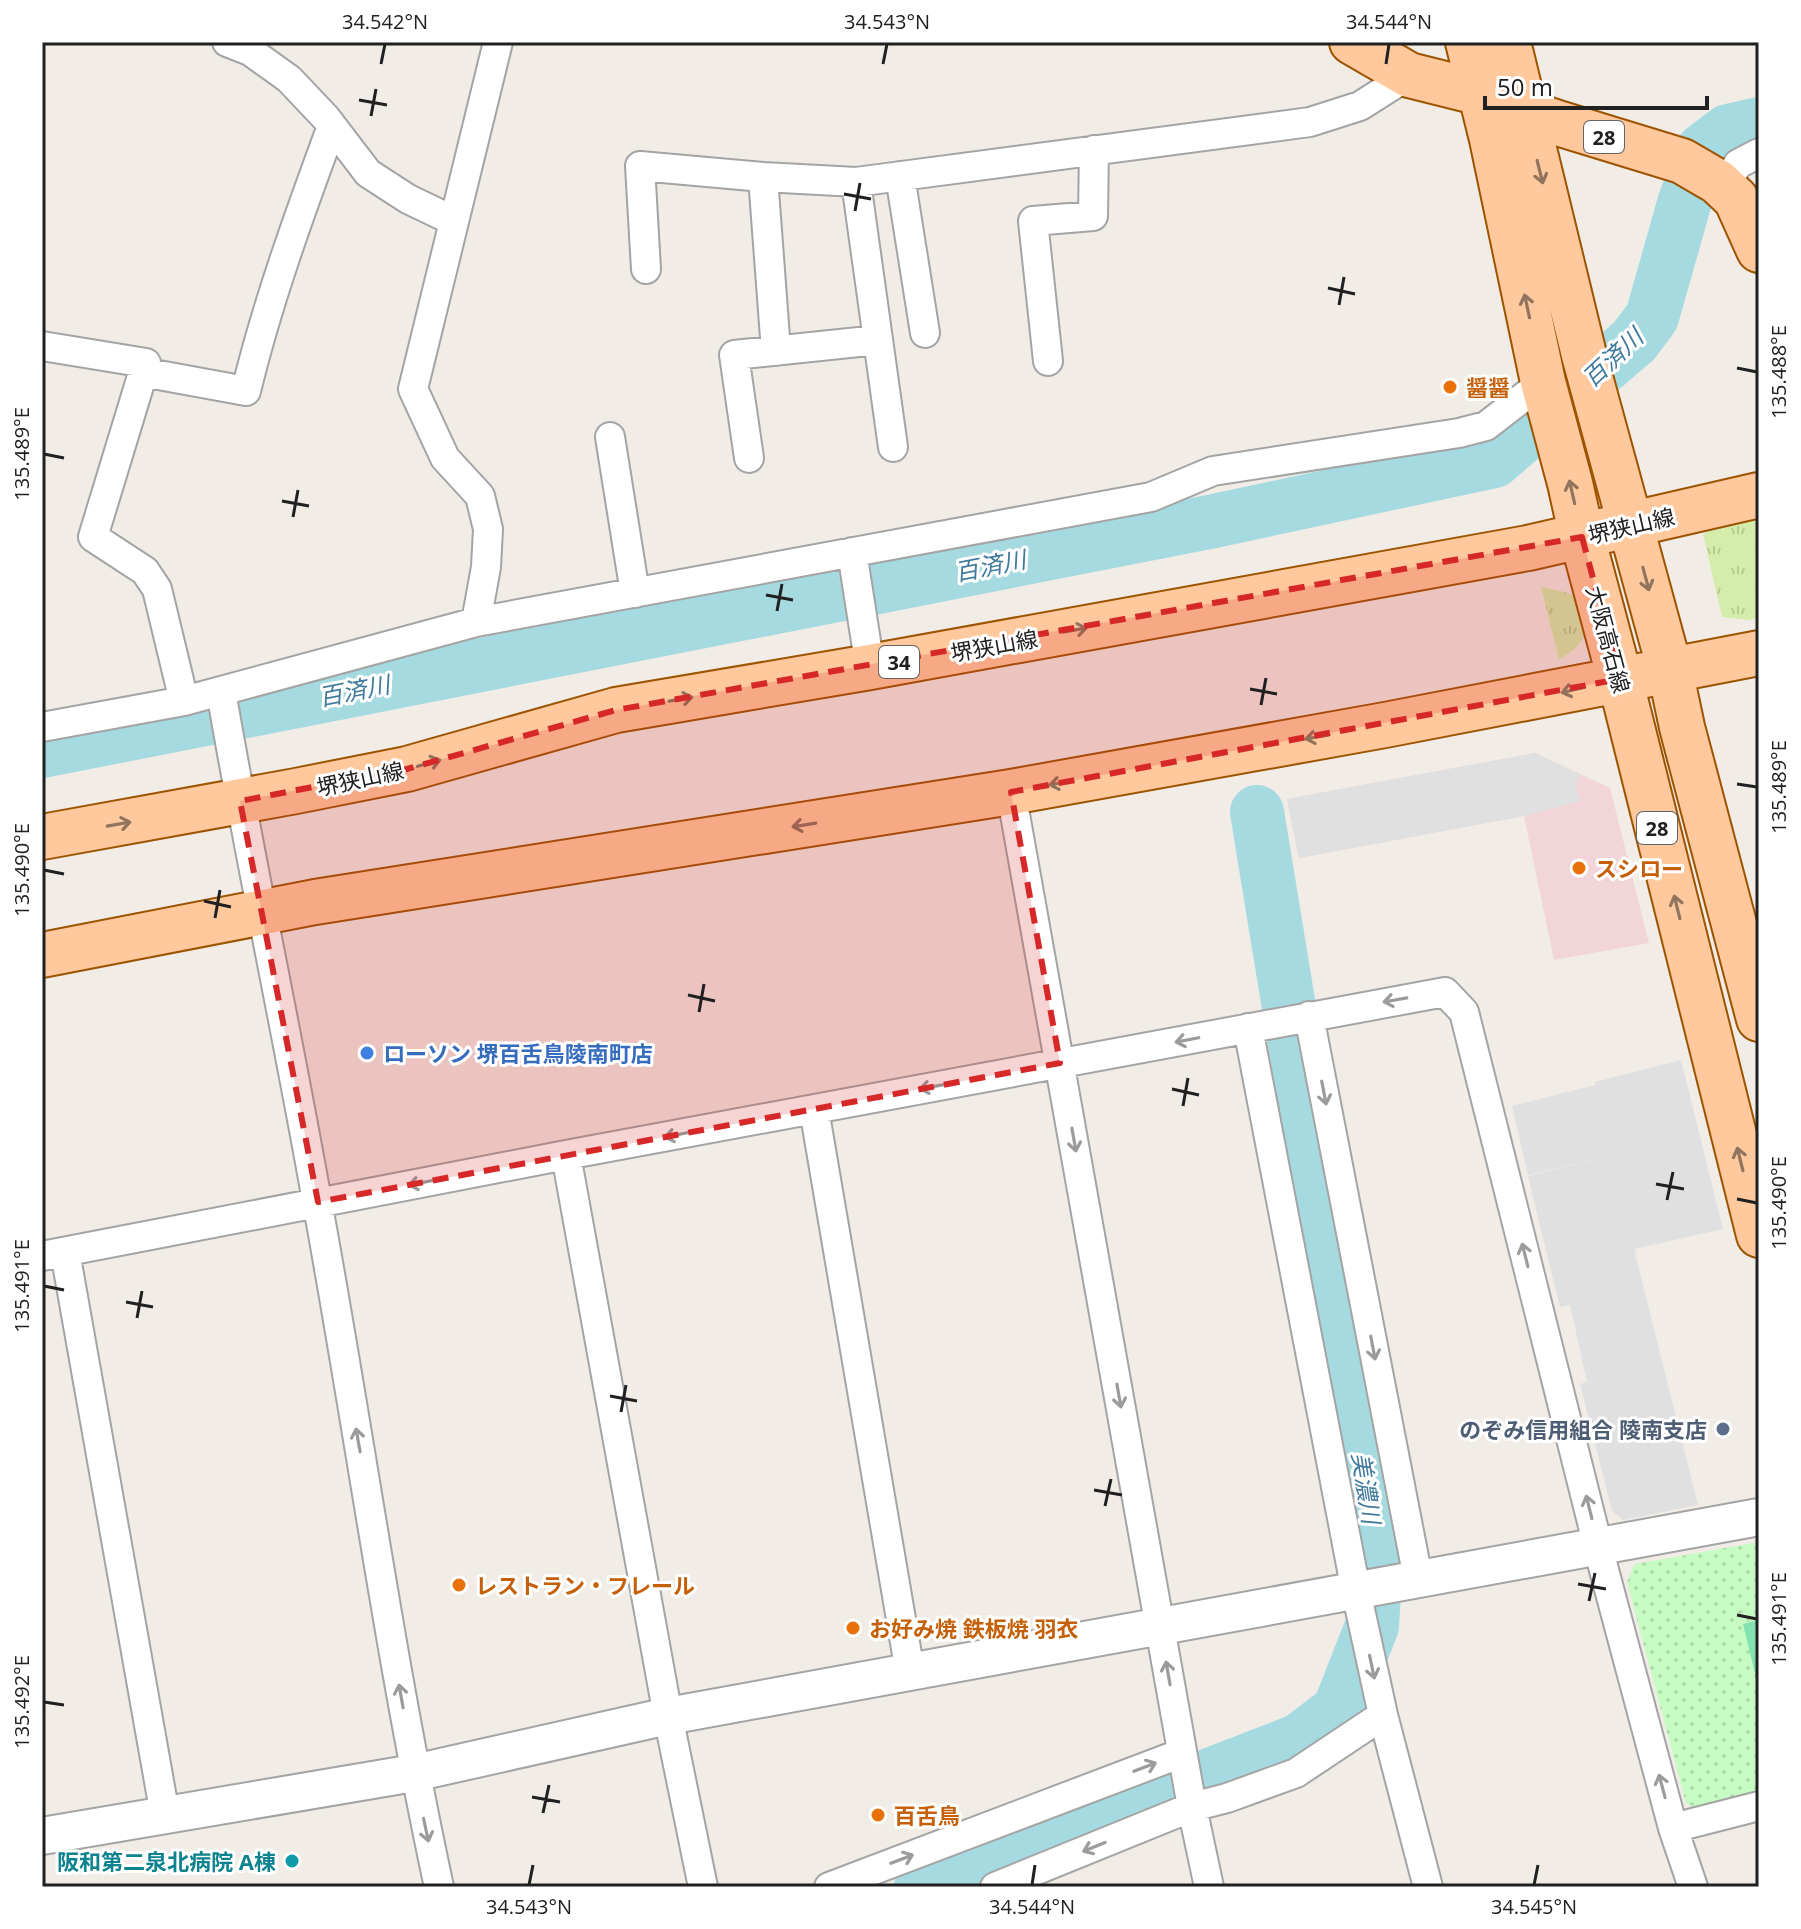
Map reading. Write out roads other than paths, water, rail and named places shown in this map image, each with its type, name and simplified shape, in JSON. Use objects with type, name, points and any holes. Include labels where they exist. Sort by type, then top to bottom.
[{"type":"main road","name":"28","points":[[1352,42],[1409,75],[1481,93],[1525,112],[1708,176]]},
{"type":"main road","name":"大阪高石線","points":[[1468,42],[1549,402],[1759,1235]]},
{"type":"main road","name":"28","points":[[1508,42],[1590,376],[1670,670],[1682,727],[1749,937],[1759,1019]]},
{"type":"main road","points":[[1708,176],[1736,199],[1759,250]]},
{"type":"main road","name":"堺狭山線","points":[[42,837],[407,769],[616,710],[870,667],[1582,537],[1759,495]]},
{"type":"main road","points":[[42,955],[331,900],[1011,792],[1385,725],[1759,653]]},
{"type":"street","points":[[227,42],[250,51],[289,79],[332,126],[368,173],[408,199],[454,221]]},
{"type":"street","points":[[476,622],[486,567],[488,529],[480,496],[445,458],[413,389],[498,42]]},
{"type":"street","points":[[646,269],[640,166],[856,182],[1310,122],[1360,106],[1409,75]]},
{"type":"street","points":[[142,372],[246,391],[257,345],[292,236],[332,126]]},
{"type":"street","points":[[1048,361],[1033,221],[1093,216],[1094,150]]},
{"type":"street","points":[[1708,176],[1759,153]]},
{"type":"street","points":[[900,176],[925,333]]},
{"type":"street","points":[[763,177],[776,351]]},
{"type":"street","points":[[856,182],[893,447]]},
{"type":"street","points":[[749,458],[734,355],[878,340]]},
{"type":"street","points":[[42,346],[146,363],[93,537],[145,571],[157,589],[184,701]]},
{"type":"street","points":[[42,727],[184,701],[223,699],[476,622],[852,559],[1151,497],[1213,471],[1459,433],[1549,402]]},
{"type":"street","points":[[610,437],[635,593]]},
{"type":"street","points":[[852,559],[870,667]]},
{"type":"street","points":[[223,699],[318,1202],[414,1773],[439,1887]]},
{"type":"street","points":[[1011,792],[1182,1753],[1209,1887]]},
{"type":"street","points":[[165,1815],[54,1254],[566,1155],[1445,992],[1464,1012],[1598,1546],[1673,1828],[1693,1887]]},
{"type":"street","points":[[1305,1017],[1418,1578]]},
{"type":"street","points":[[1256,1027],[1356,1591],[1383,1715],[1428,1887]]},
{"type":"street","points":[[814,1109],[910,1672]]},
{"type":"street","points":[[566,1155],[668,1716],[703,1887]]},
{"type":"street","points":[[42,1836],[414,1773],[668,1716],[1759,1517]]},
{"type":"street","points":[[995,1887],[1192,1807],[1296,1773],[1383,1715]]},
{"type":"street","points":[[829,1887],[1182,1753]]},
{"type":"street","points":[[1673,1828],[1759,1806]]},
{"type":"waterway","name":"百済川","points":[[42,751],[1214,521],[1494,461],[1634,341],[1652,317],[1703,150],[1728,131],[1759,124]]},
{"type":"waterway","name":"美濃川","points":[[921,1887],[1300,1740],[1339,1710],[1372,1626],[1377,1545],[1257,812]]},
{"type":"place","name":"醤醤","points":[[1450,387]]},
{"type":"place","name":"スシロー","points":[[1579,868]]},
{"type":"place","name":"ローソン 堺百舌鳥陵南町店","points":[[367,1053]]},
{"type":"place","name":"のぞみ信用組合 陵南支店","points":[[1723,1429]]},
{"type":"place","name":"レストラン・フレール","points":[[459,1585]]},
{"type":"place","name":"お好み焼 鉄板焼 羽衣","points":[[853,1628]]},
{"type":"place","name":"百舌鳥","points":[[878,1815]]},
{"type":"place","name":"阪和第二泉北病院 A棟","points":[[292,1861]]}]
